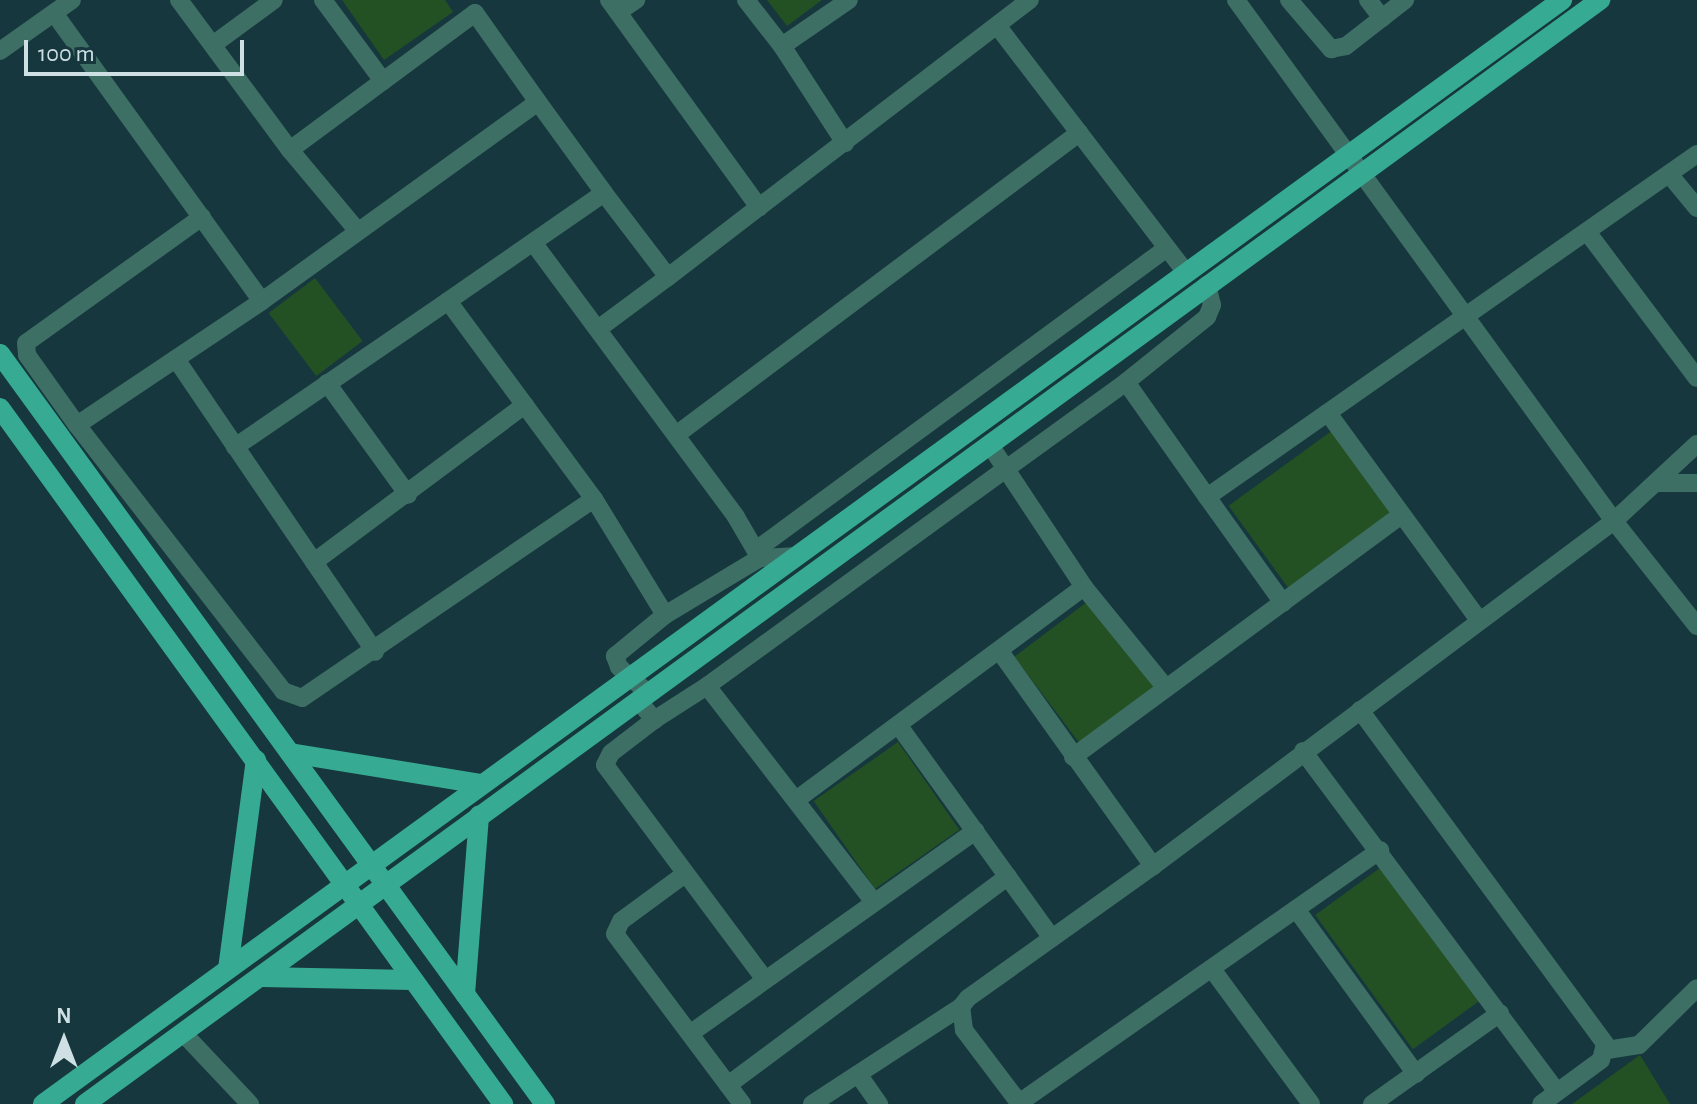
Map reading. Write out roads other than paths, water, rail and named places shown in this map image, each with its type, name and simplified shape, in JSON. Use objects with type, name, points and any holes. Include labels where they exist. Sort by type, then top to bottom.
[{"type":"main road","points":[[43,1104],[1184,270],[1561,0]]},
{"type":"main road","points":[[97,1101],[183,1033],[360,903],[1600,0]]},
{"type":"main road","points":[[0,354],[545,1104]]},
{"type":"main road","points":[[0,408],[503,1104]]},
{"type":"main road","points":[[290,753],[482,784]]},
{"type":"main road","points":[[228,969],[256,760]]},
{"type":"main road","points":[[465,994],[479,816]]},
{"type":"main road","points":[[261,977],[412,980]]},
{"type":"street","points":[[0,51],[72,0]]},
{"type":"street","points":[[179,0],[290,150],[357,230]]},
{"type":"street","points":[[214,44],[274,0]]},
{"type":"street","points":[[323,0],[383,81]]},
{"type":"street","points":[[636,0],[613,6],[759,207]]},
{"type":"street","points":[[746,0],[782,46],[845,143]]},
{"type":"street","points":[[782,46],[849,0]]},
{"type":"street","points":[[598,329],[999,28],[1030,0]]},
{"type":"street","points":[[1236,0],[1614,521],[1697,626]]},
{"type":"street","points":[[1289,0],[1331,49],[1346,46],[1405,0]]},
{"type":"street","points":[[1368,0],[1382,18]]},
{"type":"street","points":[[290,150],[383,81],[471,6],[668,277]]},
{"type":"street","points":[[54,13],[262,301]]},
{"type":"street","points":[[999,28],[1184,270]]},
{"type":"street","points":[[77,425],[262,301],[538,102]]},
{"type":"street","points":[[676,435],[1079,133]]},
{"type":"street","points":[[1207,497],[1697,154]]},
{"type":"street","points":[[1669,174],[1697,208]]},
{"type":"street","points":[[235,447],[535,245],[604,193]]},
{"type":"street","points":[[202,217],[26,343],[27,355],[77,425],[283,691],[302,698],[315,694],[594,499]]},
{"type":"street","points":[[1588,233],[1697,378]]},
{"type":"street","points":[[535,245],[676,435],[758,554]]},
{"type":"street","points":[[654,720],[643,697],[615,656],[665,615],[758,554],[1167,248]]},
{"type":"street","points":[[765,980],[605,765],[611,753],[1126,382],[1207,317],[1212,305],[1207,285]]},
{"type":"street","points":[[448,301],[594,499],[665,615]]},
{"type":"street","points":[[176,359],[375,652]]},
{"type":"street","points":[[1126,382],[1283,603]]},
{"type":"street","points":[[327,383],[408,495]]},
{"type":"street","points":[[314,562],[525,405]]},
{"type":"street","points":[[1328,413],[1479,620]]},
{"type":"street","points":[[989,444],[1084,587],[1166,688]]},
{"type":"street","points":[[812,1104],[961,1007],[1153,866],[1614,521],[1697,444]]},
{"type":"street","points":[[1658,483],[1697,483]]},
{"type":"street","points":[[1073,757],[1401,515]]},
{"type":"street","points":[[758,554],[793,556]]},
{"type":"street","points":[[796,800],[1001,653],[1084,587]]},
{"type":"street","points":[[1001,653],[1153,866]]},
{"type":"street","points":[[707,686],[874,902]]},
{"type":"street","points":[[1360,710],[1607,1050]]},
{"type":"street","points":[[899,726],[1052,938]]},
{"type":"street","points":[[1303,751],[1380,850],[1557,1092]]},
{"type":"street","points":[[691,1033],[975,831]]},
{"type":"street","points":[[961,1007],[964,1030],[1020,1104],[1380,850]]},
{"type":"street","points":[[685,874],[621,921],[615,934],[742,1104]]},
{"type":"street","points":[[728,1085],[1008,876]]},
{"type":"street","points":[[1296,909],[1416,1074]]},
{"type":"street","points":[[1212,969],[1311,1104]]},
{"type":"street","points":[[1607,1050],[1639,1045],[1697,988]]},
{"type":"street","points":[[1372,1104],[1500,1013]]},
{"type":"street","points":[[183,1033],[250,1104]]},
{"type":"street","points":[[1541,1104],[1601,1060],[1607,1050]]},
{"type":"street","points":[[858,1074],[879,1104]]}]
